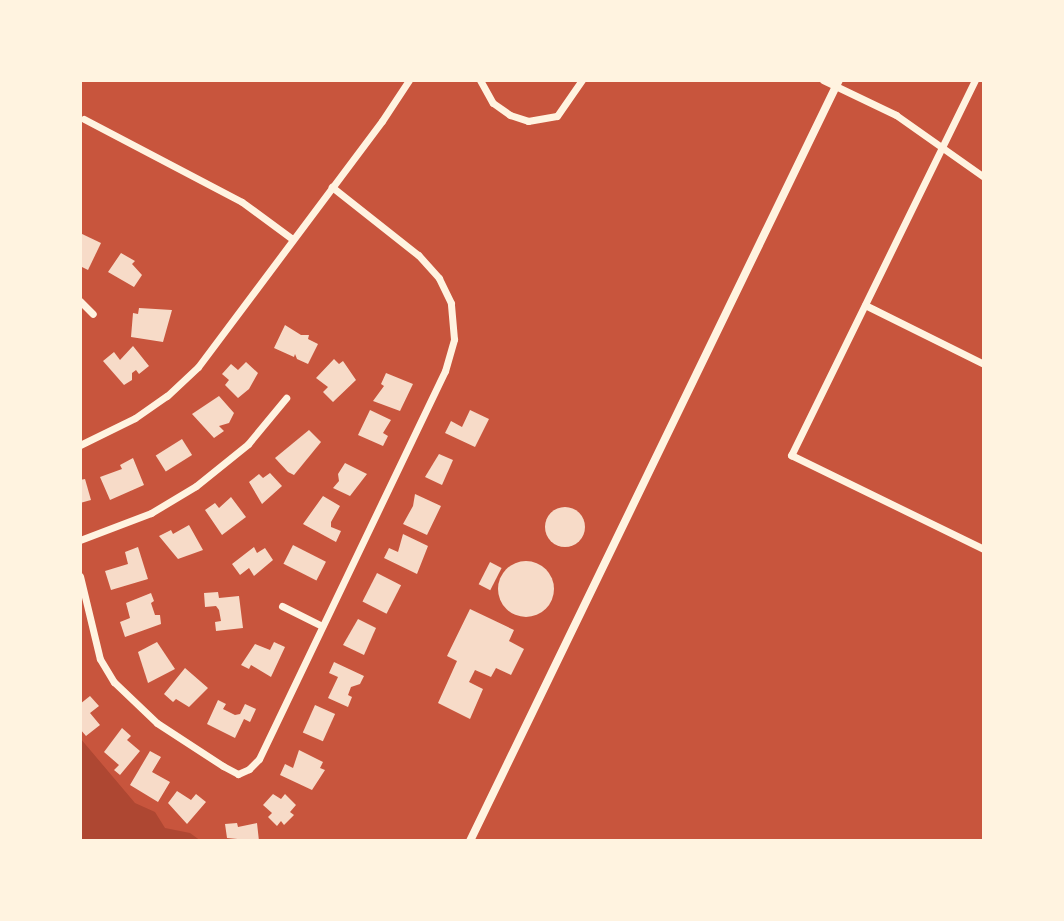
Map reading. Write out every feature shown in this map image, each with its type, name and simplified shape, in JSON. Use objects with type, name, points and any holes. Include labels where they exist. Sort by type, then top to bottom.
[{"type":"street","points":[[80,445],[135,418],[167,396],[198,367],[409,80]]},
{"type":"street","points":[[480,80],[493,103],[510,115],[528,121],[557,116],[582,80]]},
{"type":"street","points":[[823,80],[837,83],[896,115],[984,177]]},
{"type":"street","points":[[975,80],[791,455],[984,549]]},
{"type":"street","points":[[470,841],[837,83]]},
{"type":"street","points":[[84,119],[242,202],[291,238]]},
{"type":"street","points":[[80,576],[100,659],[114,682],[157,723],[238,774],[259,759],[445,371],[454,339],[451,303],[439,278],[418,255],[332,187]]},
{"type":"street","points":[[80,301],[93,314]]},
{"type":"street","points":[[865,305],[984,364]]},
{"type":"street","points":[[80,540],[151,513],[196,486],[248,444],[286,398]]},
{"type":"street","points":[[282,606],[322,626]]},
{"type":"shaded area","points":[[80,738],[135,803],[155,812],[165,828],[190,833],[201,841],[80,841]]},
{"type":"building","points":[[80,233],[101,243],[88,270],[80,266]]},
{"type":"building","points":[[121,253],[135,261],[132,264],[142,275],[134,287],[108,272]]},
{"type":"building","points":[[139,308],[172,310],[163,342],[131,337],[133,313],[138,314]]},
{"type":"building","points":[[285,325],[301,335],[309,335],[308,339],[318,344],[308,364],[297,359],[295,354],[294,357],[274,348]]},
{"type":"building","points":[[133,346],[149,366],[139,374],[136,370],[132,373],[132,380],[124,385],[103,361],[114,352],[120,360]]},
{"type":"building","points":[[334,359],[339,364],[343,361],[356,380],[333,402],[323,392],[328,387],[316,378]]},
{"type":"building","points":[[246,362],[258,373],[249,389],[238,398],[225,385],[229,380],[222,374],[231,364],[238,370]]},
{"type":"building","points":[[386,373],[413,384],[400,411],[373,401],[384,386],[381,384]]},
{"type":"building","points":[[219,396],[234,413],[229,423],[219,426],[224,431],[214,438],[192,414]]},
{"type":"building","points":[[370,410],[391,420],[383,433],[388,436],[383,446],[358,435]]},
{"type":"building","points":[[470,410],[489,419],[475,447],[445,433],[451,421],[462,427]]},
{"type":"building","points":[[309,430],[321,442],[294,475],[275,458]]},
{"type":"building","points":[[182,439],[192,455],[166,472],[156,455]]},
{"type":"building","points":[[439,454],[453,460],[442,485],[425,477]]},
{"type":"building","points":[[133,458],[144,485],[110,500],[100,477],[122,469],[120,465]]},
{"type":"building","points":[[345,463],[367,474],[350,496],[333,488]]},
{"type":"building","points":[[270,473],[282,486],[262,504],[249,482],[259,474],[263,478]]},
{"type":"building","points":[[85,479],[91,500],[80,503],[80,480]]},
{"type":"building","points":[[415,494],[441,506],[427,535],[403,524],[413,506]]},
{"type":"building","points":[[323,496],[340,506],[331,522],[331,527],[341,531],[336,542],[303,524]]},
{"type":"building","points":[[231,497],[246,517],[222,535],[205,510],[215,503],[219,508]]},
{"type":"building","points":[[565,507],[579,513],[585,527],[579,541],[565,547],[551,541],[545,527],[551,513]]},
{"type":"building","points":[[189,525],[203,550],[178,559],[159,536],[171,530],[173,534]]},
{"type":"building","points":[[403,534],[428,546],[417,574],[384,558],[389,548],[398,552]]},
{"type":"building","points":[[293,545],[326,562],[316,581],[283,564]]},
{"type":"building","points":[[138,547],[148,579],[111,590],[105,571],[128,564],[125,552]]},
{"type":"building","points":[[254,547],[257,553],[265,548],[273,560],[254,576],[249,568],[240,575],[232,564]]},
{"type":"building","points":[[526,561],[546,569],[554,589],[546,609],[526,617],[506,609],[498,589],[506,569]]},
{"type":"building","points":[[490,562],[502,568],[490,590],[479,584]]},
{"type":"building","points":[[377,573],[401,585],[387,614],[362,602]]},
{"type":"building","points":[[218,592],[219,598],[239,596],[243,628],[216,631],[215,622],[221,621],[219,610],[216,606],[205,607],[204,593]]},
{"type":"building","points":[[151,593],[154,601],[151,603],[155,615],[160,615],[161,624],[125,637],[120,622],[130,618],[126,603]]},
{"type":"building","points":[[470,609],[514,630],[509,641],[524,649],[511,675],[496,668],[491,677],[475,670],[469,682],[483,689],[470,719],[438,703],[457,661],[447,656]]},
{"type":"building","points":[[358,619],[376,628],[364,655],[343,645]]},
{"type":"building","points":[[157,642],[175,669],[148,683],[138,652]]},
{"type":"building","points":[[274,642],[285,647],[271,677],[251,665],[249,669],[241,665],[255,644],[270,650]]},
{"type":"building","points":[[334,662],[364,676],[360,684],[351,687],[348,695],[352,697],[348,707],[328,698],[338,677],[329,673]]},
{"type":"building","points":[[185,668],[208,688],[189,707],[176,699],[173,702],[164,694]]},
{"type":"building","points":[[90,696],[99,706],[90,713],[100,725],[86,736],[80,729],[80,704]]},
{"type":"building","points":[[218,700],[226,704],[223,709],[235,715],[240,714],[245,704],[256,709],[250,722],[244,719],[235,738],[207,724]]},
{"type":"building","points":[[315,705],[335,714],[323,741],[303,732]]},
{"type":"building","points":[[122,728],[131,736],[127,740],[140,751],[120,775],[114,770],[119,765],[104,752]]},
{"type":"building","points":[[299,750],[323,762],[320,768],[325,770],[312,790],[280,775],[285,764],[293,768]]},
{"type":"building","points":[[150,751],[161,757],[152,772],[170,782],[158,802],[130,785]]},
{"type":"building","points":[[177,791],[191,800],[196,794],[206,802],[187,824],[168,803]]},
{"type":"building","points":[[273,794],[281,799],[285,794],[296,805],[290,812],[294,815],[284,825],[281,821],[277,826],[268,817],[272,813],[263,805]]},
{"type":"building","points":[[237,823],[238,827],[257,823],[259,841],[227,838],[225,824]]}]
